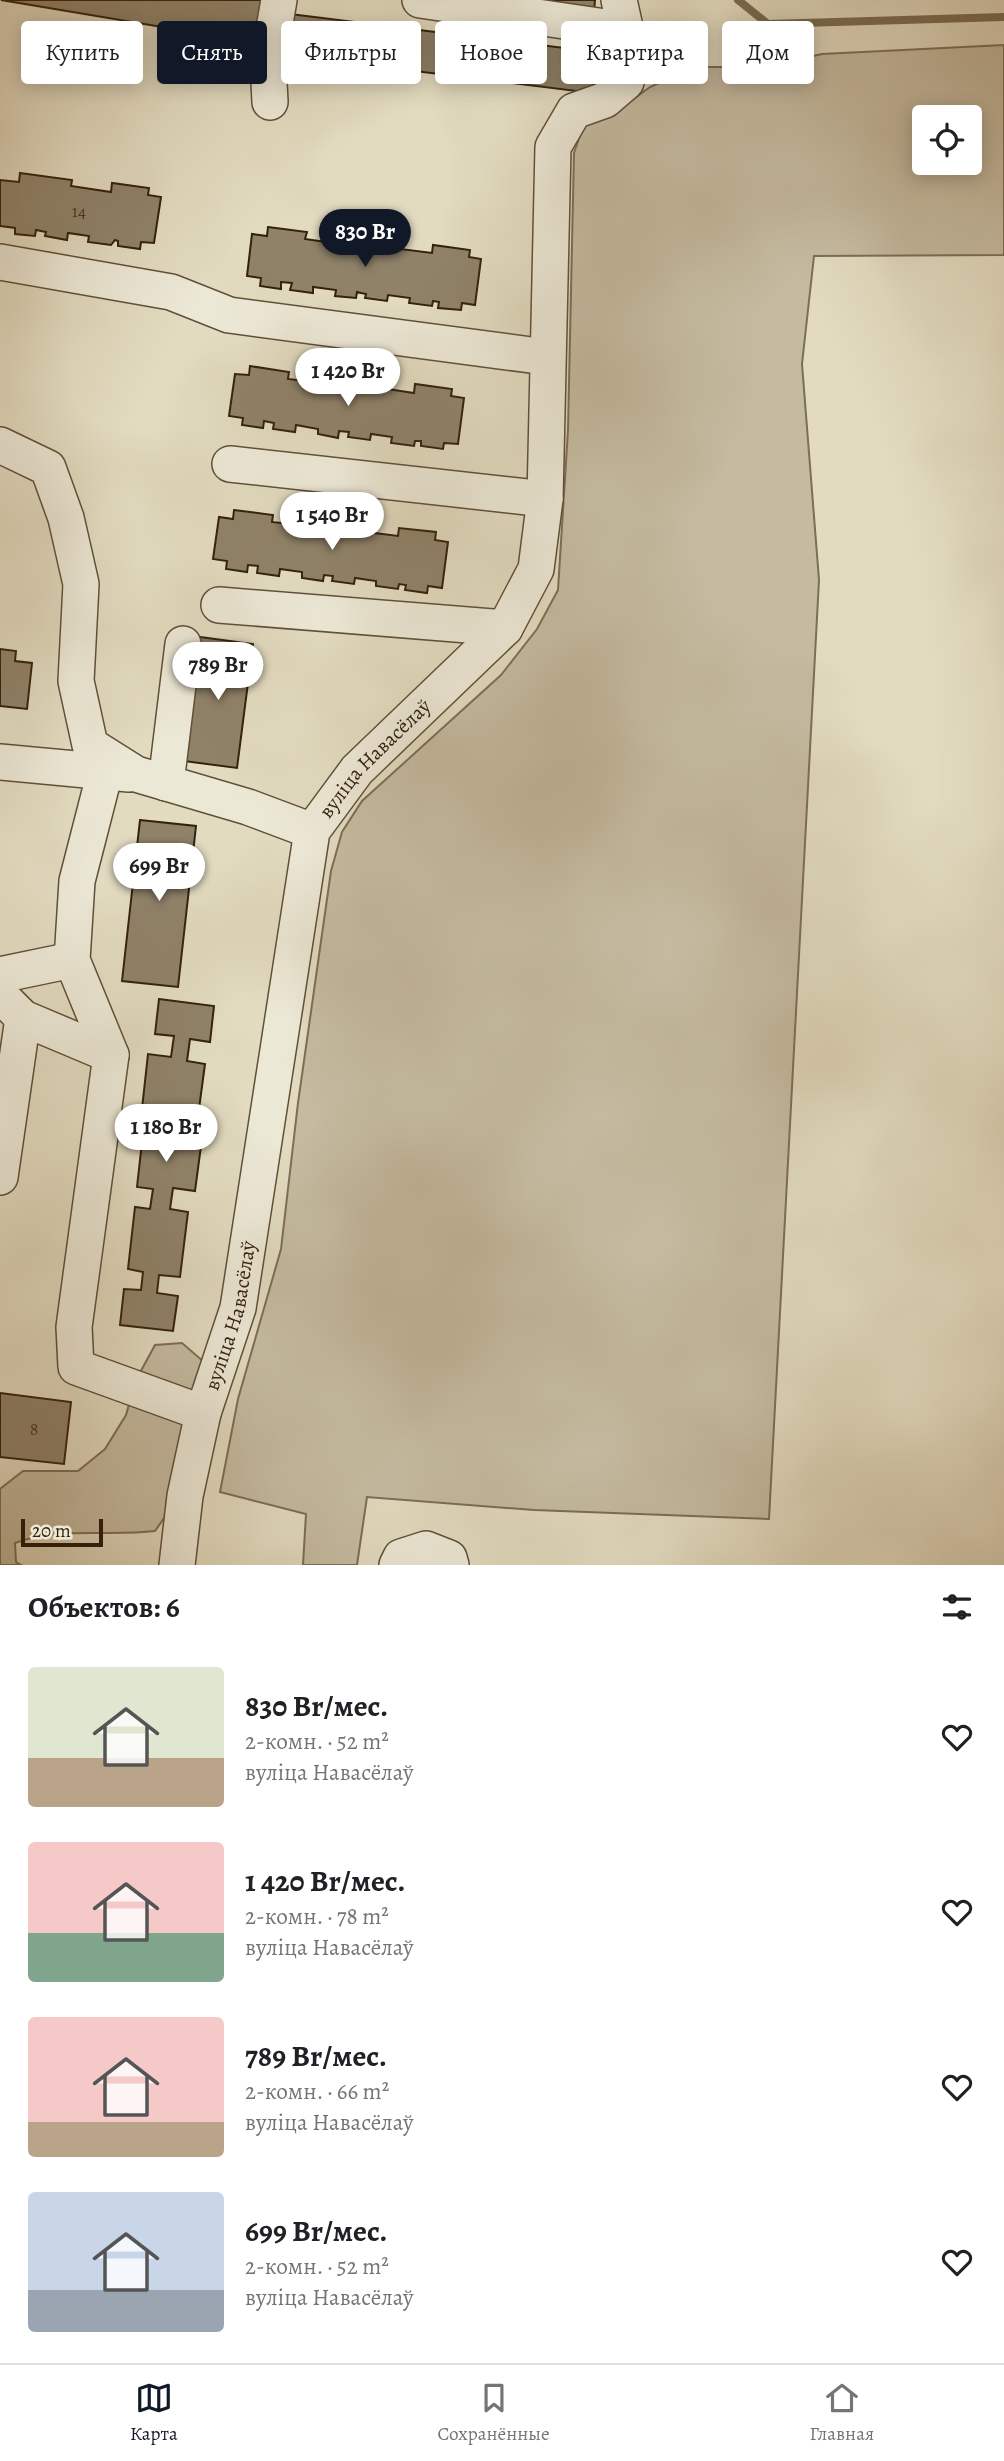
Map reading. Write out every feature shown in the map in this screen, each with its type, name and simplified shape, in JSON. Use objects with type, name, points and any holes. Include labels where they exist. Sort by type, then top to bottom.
[{"type":"street","points":[[270,102],[268,63],[279,0]]},
{"type":"street","points":[[420,0],[622,15]]},
{"type":"street","name":"вуліца Навасёлаў","points":[[177,1565],[185,1496],[203,1413],[238,1308],[312,831],[357,770],[505,628],[536,569],[545,499],[546,357],[553,147],[574,111],[605,100],[626,82],[632,59],[622,15]]},
{"type":"street","points":[[0,262],[171,292],[229,315],[546,357]]},
{"type":"street","points":[[0,445],[48,468],[66,517],[81,583],[76,681],[90,745],[136,776]]},
{"type":"street","points":[[230,464],[545,499]]},
{"type":"street","points":[[219,605],[505,628]]},
{"type":"street","points":[[183,644],[136,776],[77,881],[72,960],[111,1055],[74,1327],[76,1367],[203,1413]]},
{"type":"street","points":[[0,762],[136,776],[248,807],[312,831]]},
{"type":"street","points":[[0,975],[72,960]]},
{"type":"street","points":[[0,1177],[12,1007],[111,1055]]},
{"type":"street","points":[[397,1565],[401,1557],[426,1549],[449,1558],[451,1565]]},
{"type":"shaded area","points":[[1004,45],[1004,255],[814,256],[802,364],[819,580],[769,1519],[534,1510],[367,1497],[357,1565],[303,1565],[306,1514],[220,1492],[238,1399],[281,1249],[298,1103],[331,871],[342,832],[362,801],[501,675],[537,629],[558,590],[568,430],[574,153],[586,118],[625,105],[657,84],[708,84],[708,67],[722,67],[722,84],[814,84],[814,56]]},
{"type":"shaded area","points":[[182,1343],[204,1362],[174,1504],[155,1531],[67,1533],[32,1538],[15,1543],[16,1562],[21,1565],[0,1565],[0,1489],[23,1471],[78,1471],[105,1449],[126,1415],[136,1380],[155,1345]]},
{"type":"building","points":[[1,0],[264,0],[261,21],[157,21],[157,26],[143,24],[143,21],[126,21]]},
{"type":"building","points":[[517,0],[595,0],[594,11]]},
{"type":"building","points":[[290,14],[347,21],[289,21]]},
{"type":"building","points":[[421,30],[435,32],[435,74],[421,72]]},
{"type":"building","points":[[547,46],[561,48],[561,84],[593,84],[592,93],[519,84],[547,84]]},
{"type":"building","points":[[20,173],[72,180],[71,186],[111,192],[112,183],[149,188],[148,195],[161,197],[154,243],[141,242],[140,249],[118,246],[118,241],[115,240],[111,245],[88,242],[89,236],[68,233],[67,240],[45,236],[46,232],[36,230],[35,236],[15,234],[15,228],[0,226],[0,180],[19,182]]},
{"type":"building","points":[[268,227],[307,232],[305,239],[340,244],[341,235],[393,242],[392,248],[432,253],[433,245],[470,250],[469,257],[481,259],[475,305],[462,303],[461,310],[438,308],[439,302],[433,301],[432,306],[409,303],[410,298],[388,295],[387,301],[365,298],[366,294],[357,292],[356,298],[335,296],[336,290],[313,287],[313,293],[290,290],[292,283],[281,282],[281,289],[260,286],[261,278],[247,276],[252,234],[267,236]]},
{"type":"building","points":[[250,366],[289,372],[288,379],[322,383],[323,374],[375,382],[374,387],[414,393],[415,384],[452,389],[451,396],[464,398],[458,444],[444,443],[443,449],[421,446],[421,441],[415,441],[414,446],[391,443],[392,437],[371,434],[370,440],[348,437],[349,432],[339,431],[338,438],[318,434],[318,429],[296,425],[295,432],[273,429],[274,423],[264,421],[263,428],[242,425],[243,418],[229,416],[235,374],[249,375]]},
{"type":"building","points":[[234,510],[273,515],[272,522],[306,526],[307,518],[359,525],[359,531],[398,536],[399,528],[436,532],[435,540],[448,542],[442,588],[428,586],[427,593],[405,590],[406,585],[399,584],[398,589],[376,586],[376,581],[355,578],[354,584],[332,581],[333,576],[324,575],[323,581],[302,578],[302,572],[280,569],[279,576],[257,573],[258,566],[248,565],[247,572],[226,569],[227,561],[213,559],[219,517],[233,519]]},
{"type":"building","points":[[200,637],[253,644],[237,768],[184,761]]},
{"type":"building","points":[[0,649],[16,651],[15,661],[32,663],[27,709],[0,706]]},
{"type":"building","points":[[140,820],[196,826],[178,987],[122,981]]},
{"type":"building","points":[[159,999],[214,1006],[210,1042],[190,1039],[187,1061],[205,1064],[197,1124],[182,1122],[179,1144],[201,1146],[195,1191],[173,1188],[170,1209],[188,1212],[180,1277],[159,1275],[157,1293],[178,1296],[173,1331],[120,1325],[124,1289],[141,1290],[143,1272],[128,1269],[135,1207],[150,1209],[153,1189],[137,1187],[142,1142],[161,1144],[164,1121],[141,1118],[148,1054],[171,1057],[174,1036],[155,1034]]},
{"type":"building","points":[[0,1393],[71,1402],[64,1464],[0,1457]]},
{"type":"waterway","points":[[738,0],[768,24],[1004,17]]}]
